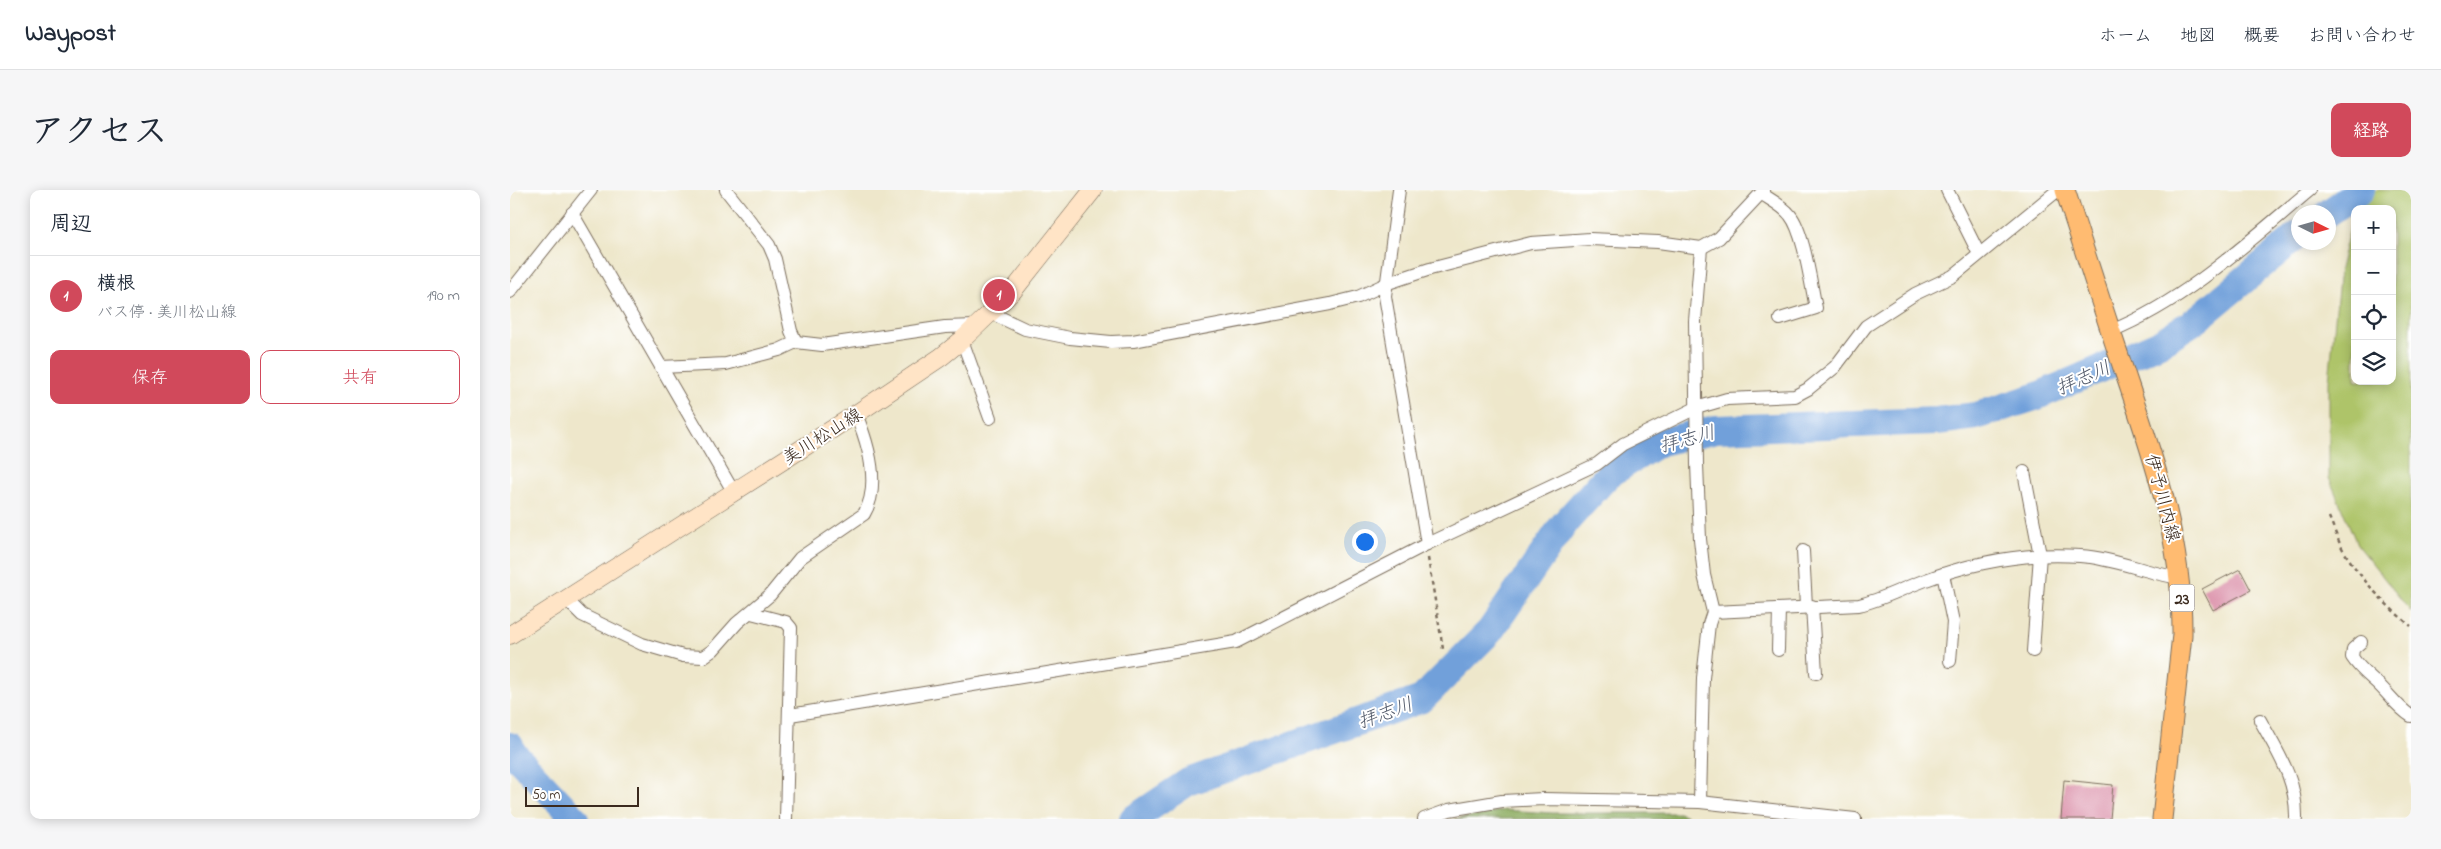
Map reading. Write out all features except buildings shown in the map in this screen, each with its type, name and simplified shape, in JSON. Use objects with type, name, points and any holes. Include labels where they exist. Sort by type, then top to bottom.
[{"type":"main road","name":"美川松山線","points":[[510,635],[856,414],[918,373],[962,340],[991,313],[1036,264],[1093,190]]},
{"type":"main road","name":"伊予川内線","points":[[2065,190],[2164,492],[2176,546],[2180,578],[2182,635],[2162,819]]},
{"type":"street","points":[[510,292],[591,190]]},
{"type":"street","points":[[726,190],[765,239],[776,259],[791,331],[796,342]]},
{"type":"street","points":[[1399,190],[1385,296],[1427,544]]},
{"type":"street","points":[[1947,190],[1979,254]]},
{"type":"street","points":[[790,715],[1236,642],[1427,544],[1596,464],[1622,444],[1696,411],[1727,399],[1795,396],[1808,389],[1835,367],[1851,343],[1866,326],[1915,294],[1954,276],[2058,190]]},
{"type":"street","points":[[2112,335],[2166,303],[2215,270],[2310,190]]},
{"type":"street","points":[[991,313],[1017,326],[1051,335],[1094,341],[1133,341],[1330,304],[1358,297],[1388,283],[1467,258],[1532,243],[1590,239],[1658,242],[1701,248],[1719,238],[1763,192],[1784,208],[1791,216],[1802,244],[1816,308],[1780,319]]},
{"type":"street","points":[[572,213],[734,491]]},
{"type":"street","points":[[1700,802],[1703,678],[1713,612],[1704,575],[1700,539],[1697,464],[1695,321],[1701,248]]},
{"type":"street","points":[[661,367],[726,364],[779,350],[796,342],[822,345],[944,328],[976,326]]},
{"type":"street","points":[[962,340],[990,418]]},
{"type":"street","points":[[566,599],[582,615],[642,644],[694,658],[703,657],[713,650],[737,623],[770,596],[800,558],[864,514],[870,503],[872,488],[868,446],[856,414]]},
{"type":"street","points":[[2024,472],[2040,555],[2033,651]]},
{"type":"street","points":[[1802,551],[1816,673]]},
{"type":"street","points":[[1713,612],[1859,605],[1874,602],[1943,574],[2007,558],[2040,555],[2081,556],[2104,559],[2164,576],[2180,578]]},
{"type":"street","points":[[1943,574],[1953,622],[1950,661]]},
{"type":"street","points":[[1778,650],[1779,609]]},
{"type":"street","points":[[751,613],[786,622],[791,628],[786,819]]},
{"type":"street","points":[[2361,642],[2353,649],[2352,657],[2359,668],[2378,684],[2399,708],[2411,716]]},
{"type":"street","points":[[2260,720],[2292,782],[2296,795],[2296,819]]},
{"type":"street","points":[[1424,819],[1449,810],[1527,800],[1700,802],[1855,819]]},
{"type":"path","points":[[2329,517],[2345,552],[2371,588],[2394,612],[2411,626]]},
{"type":"path","points":[[1427,544],[1443,649]]},
{"type":"green space","points":[[2359,190],[2411,190],[2411,612],[2357,544],[2329,478],[2329,381],[2340,269],[2351,223],[2351,385],[2396,385],[2396,205],[2355,205]]},
{"type":"green space","points":[[1505,810],[1553,813],[1680,813],[1695,819],[1455,819]]},
{"type":"waterway","name":"拝志川","points":[[2336,207],[2361,190]]},
{"type":"waterway","name":"拝志川","points":[[1133,819],[1188,782],[1422,699],[1490,631],[1563,525],[1608,475],[1660,442],[1716,429],[1937,421],[1976,416],[2035,397],[2158,344],[2196,320],[2291,241]]},
{"type":"waterway","name":"拝志川","points":[[510,746],[512,752],[575,819]]},
{"type":"place","name":"横根","points":[[999,295]]}]
